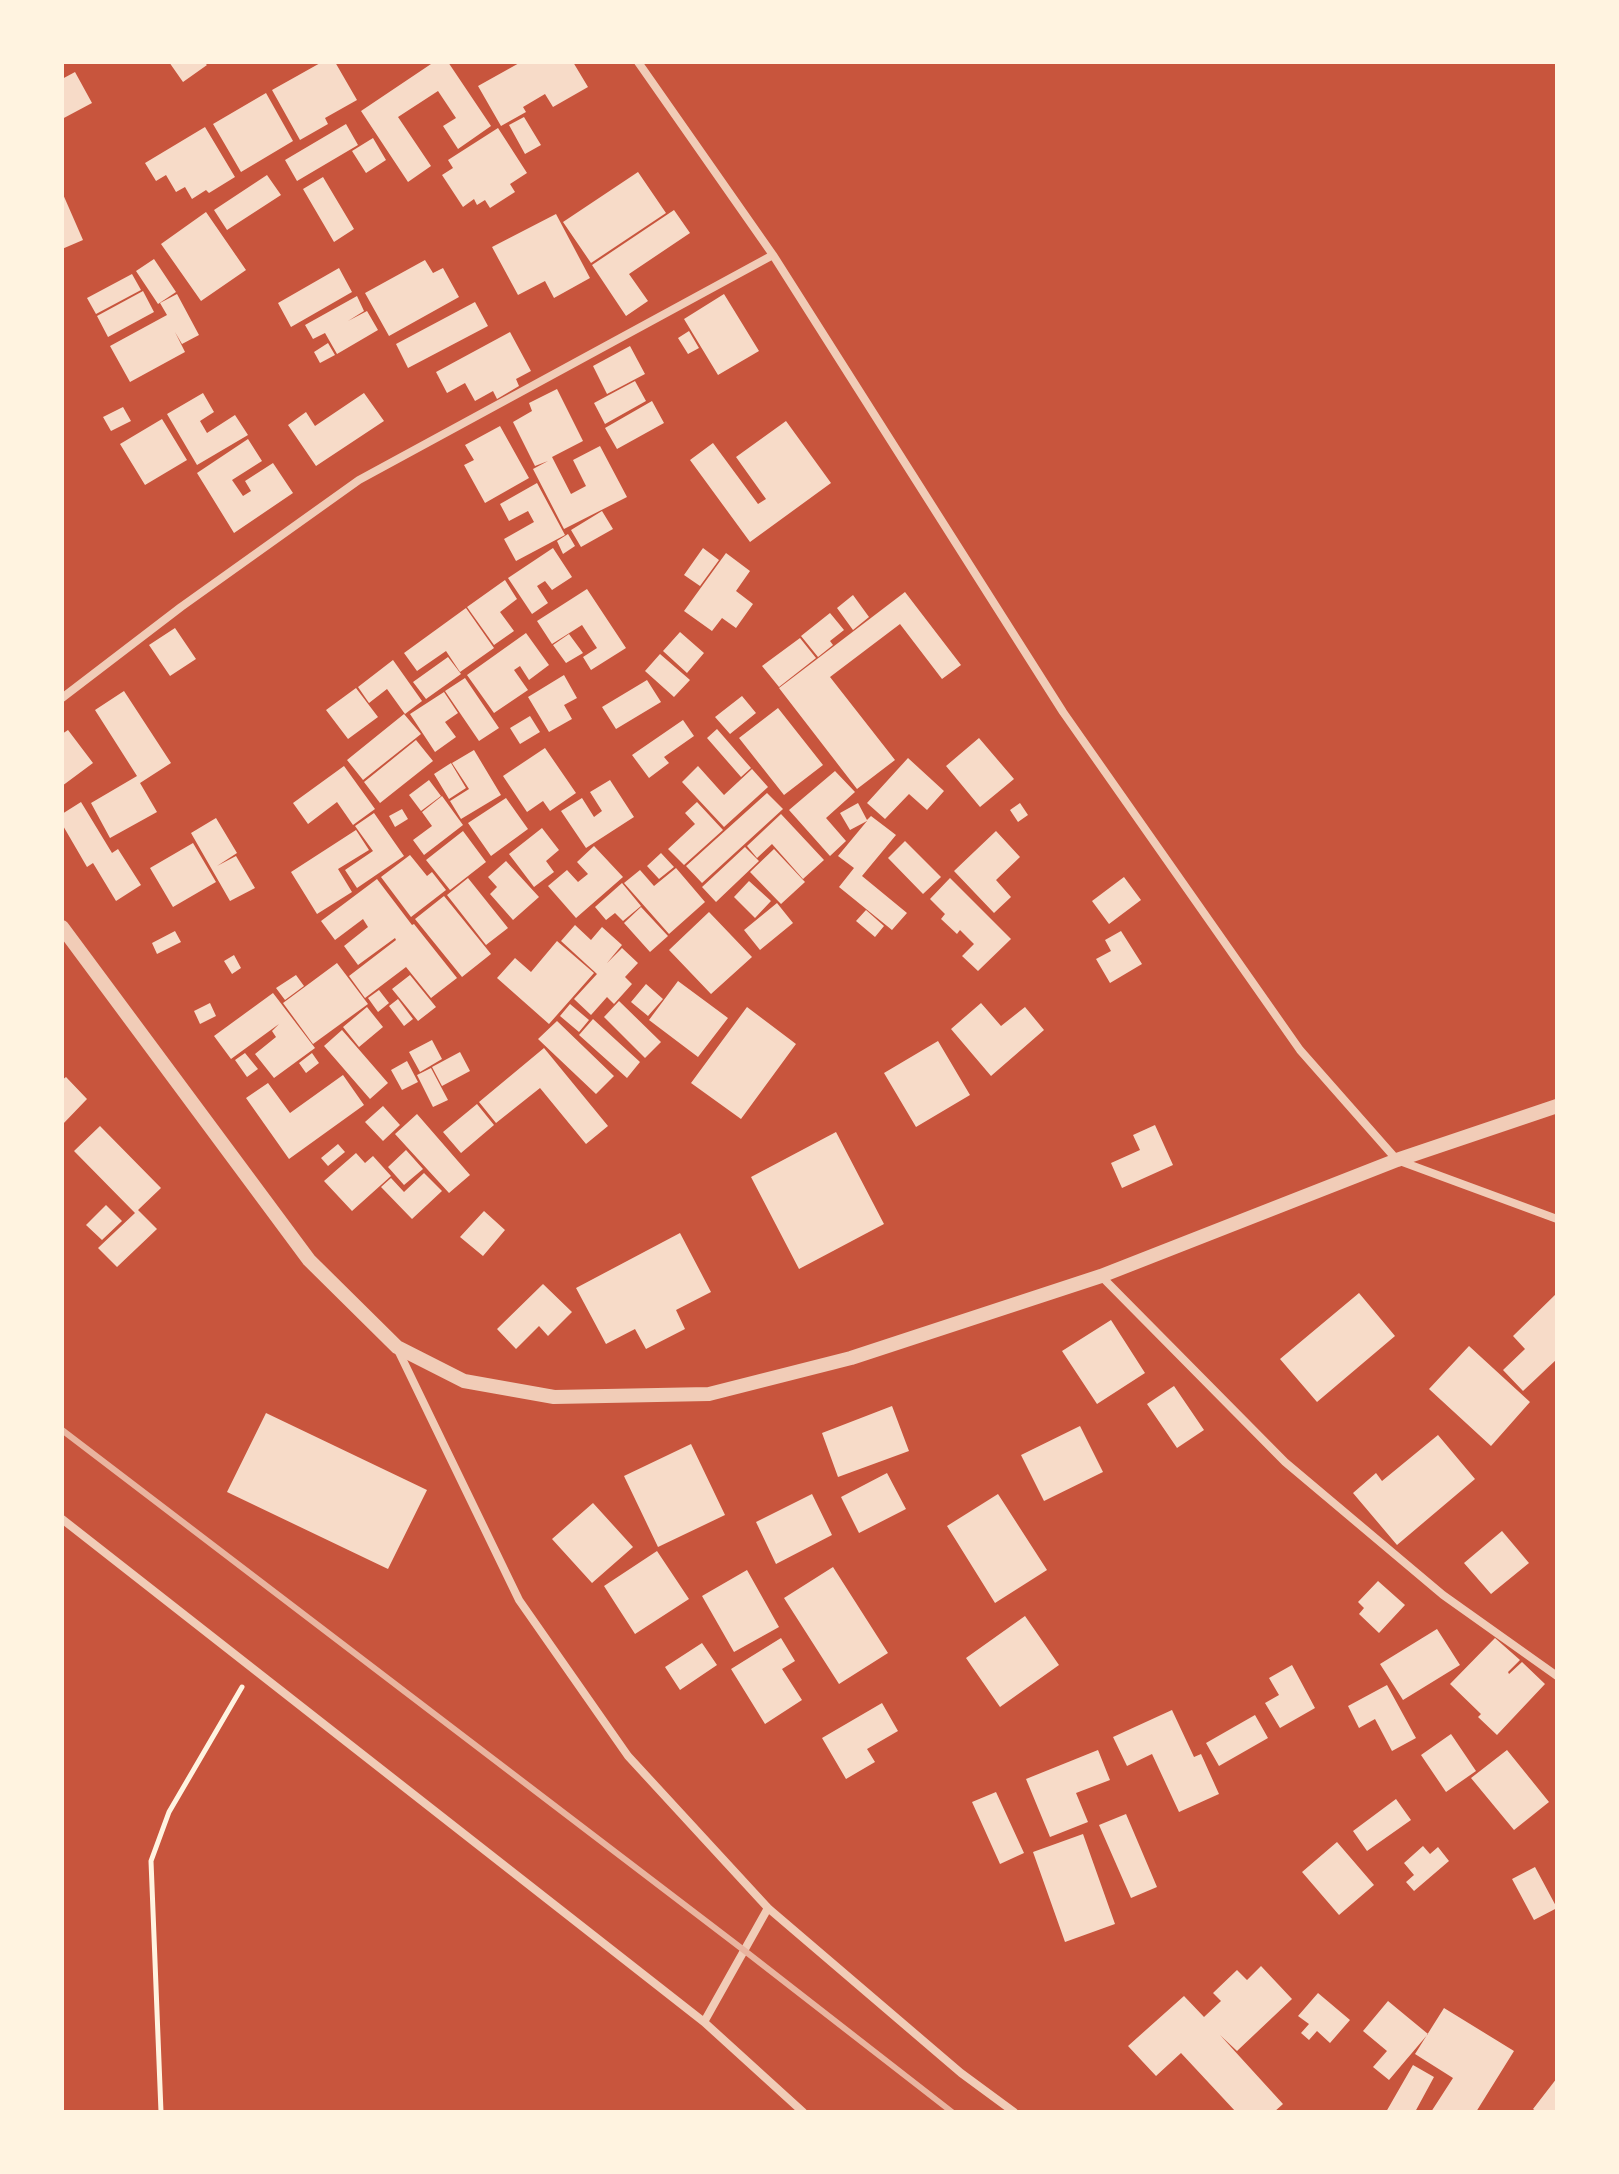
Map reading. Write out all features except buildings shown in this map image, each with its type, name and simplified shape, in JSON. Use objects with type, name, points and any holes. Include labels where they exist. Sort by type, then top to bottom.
[{"type":"street","points":[[638,62],[773,255],[1063,712],[1300,1050],[1397,1160],[1557,1219]]},
{"type":"street","points":[[62,698],[181,607],[359,480],[773,255]]},
{"type":"street","points":[[62,927],[309,1260],[397,1347],[464,1381],[554,1397],[709,1394],[851,1358],[1101,1276],[1397,1160],[1557,1106]]},
{"type":"street","points":[[1101,1276],[1285,1462],[1443,1595],[1557,1676]]},
{"type":"street","points":[[397,1347],[519,1600],[628,1756],[768,1908],[961,2073],[1014,2112]]},
{"type":"street","points":[[62,1519],[704,2022],[803,2112]]},
{"type":"street","points":[[704,2022],[768,1908]]},
{"type":"path","points":[[161,2112],[151,1861],[169,1812],[252,1669]]},
{"type":"railway","points":[[62,1430],[952,2112]]}]
